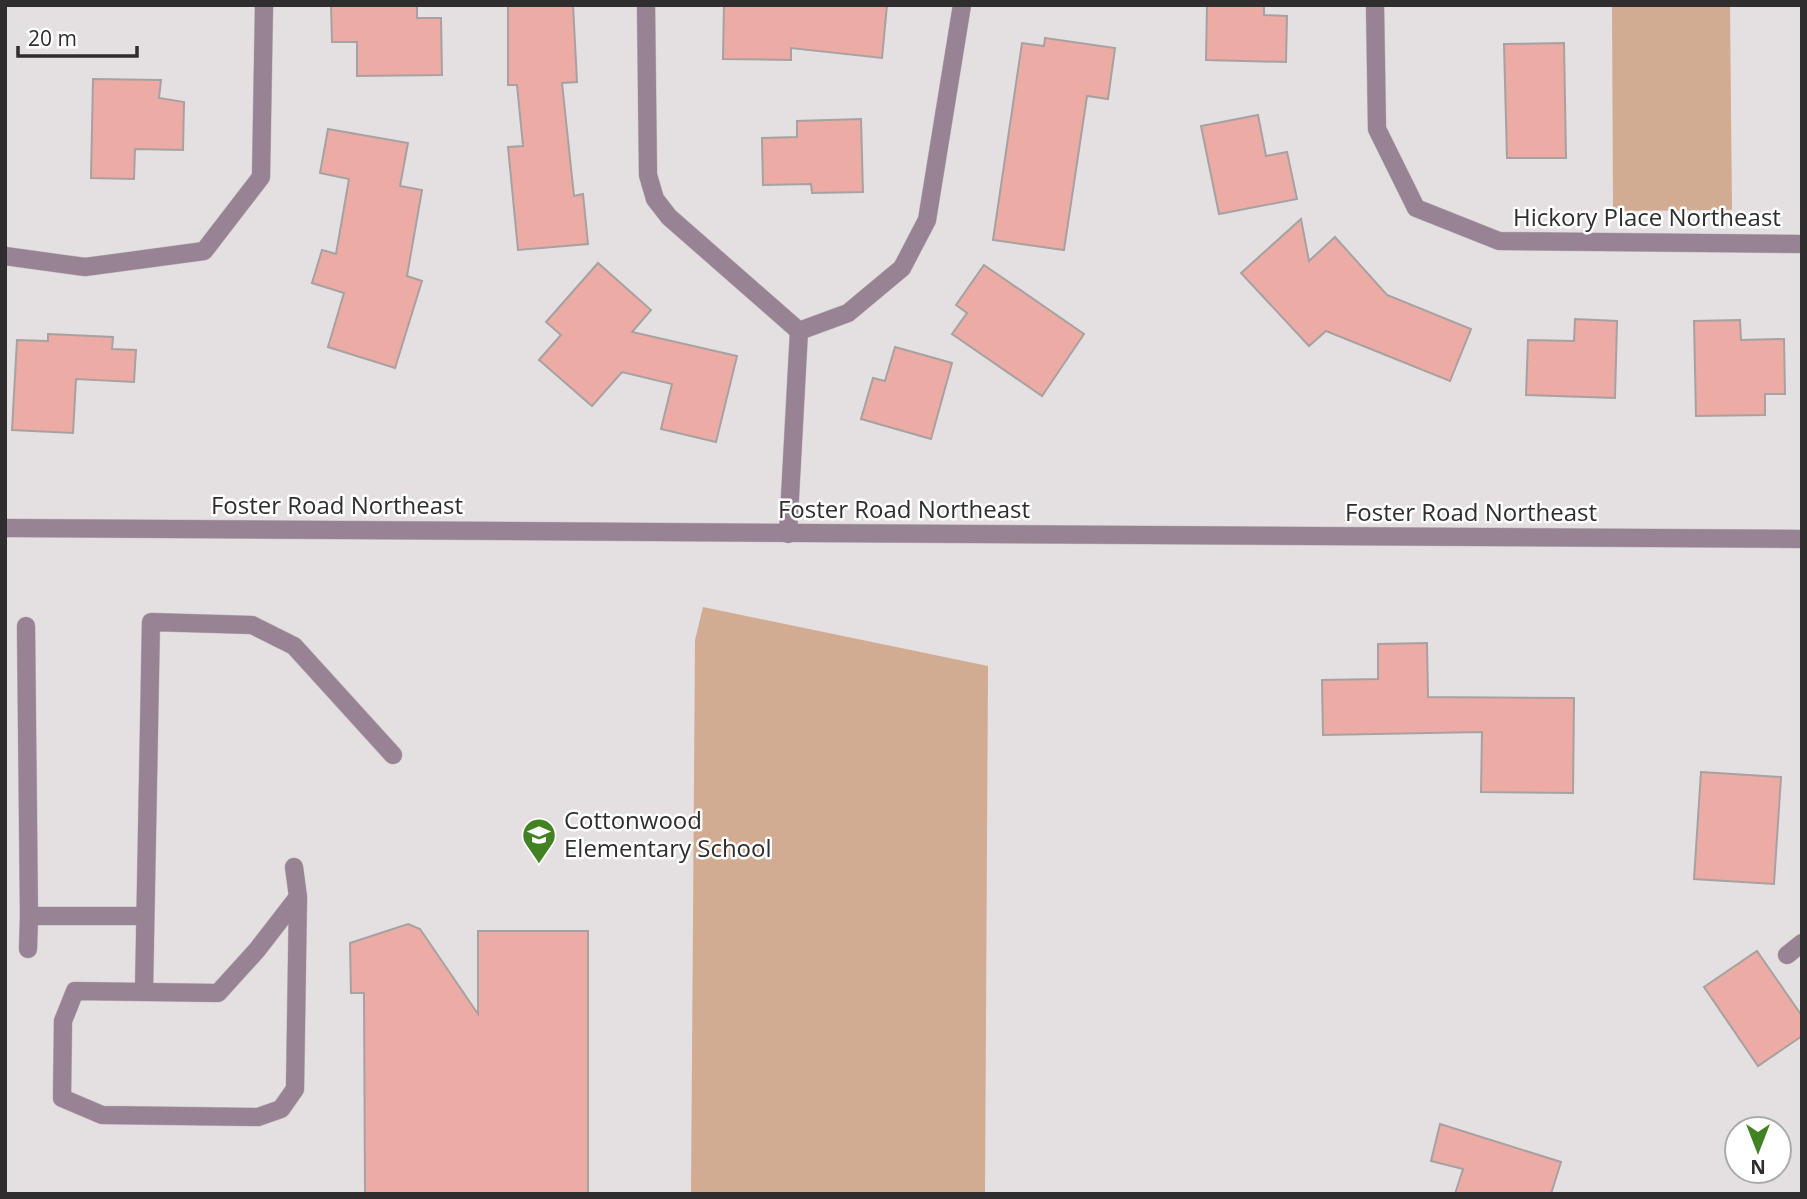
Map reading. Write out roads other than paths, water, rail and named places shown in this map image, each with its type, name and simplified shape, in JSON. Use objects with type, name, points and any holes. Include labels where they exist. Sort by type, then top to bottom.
[{"type":"street","points":[[5,256],[85,267],[204,251],[261,177],[264,5]]},
{"type":"street","points":[[646,5],[648,175],[655,199],[669,217],[799,331]]},
{"type":"street","points":[[799,331],[848,313],[902,268],[926,220],[961,5]]},
{"type":"street","name":"Hickory Place Northeast","points":[[1375,5],[1377,129],[1416,208],[1499,241],[1802,244]]},
{"type":"street","points":[[788,534],[799,331]]},
{"type":"street","name":"Foster Road Northeast","points":[[5,527],[1802,539]]},
{"type":"street","points":[[144,991],[151,622],[253,625],[294,646],[393,755]]},
{"type":"street","points":[[26,626],[28,949]]},
{"type":"street","points":[[294,867],[298,897],[295,1089],[281,1109],[258,1117],[102,1115],[62,1098],[63,1021],[75,990],[218,993],[257,950],[298,897]]},
{"type":"street","points":[[29,916],[145,916]]},
{"type":"street","points":[[1787,955],[1802,943]]},
{"type":"place","name":"Cottonwood Elementary School","points":[[539,865]]}]
